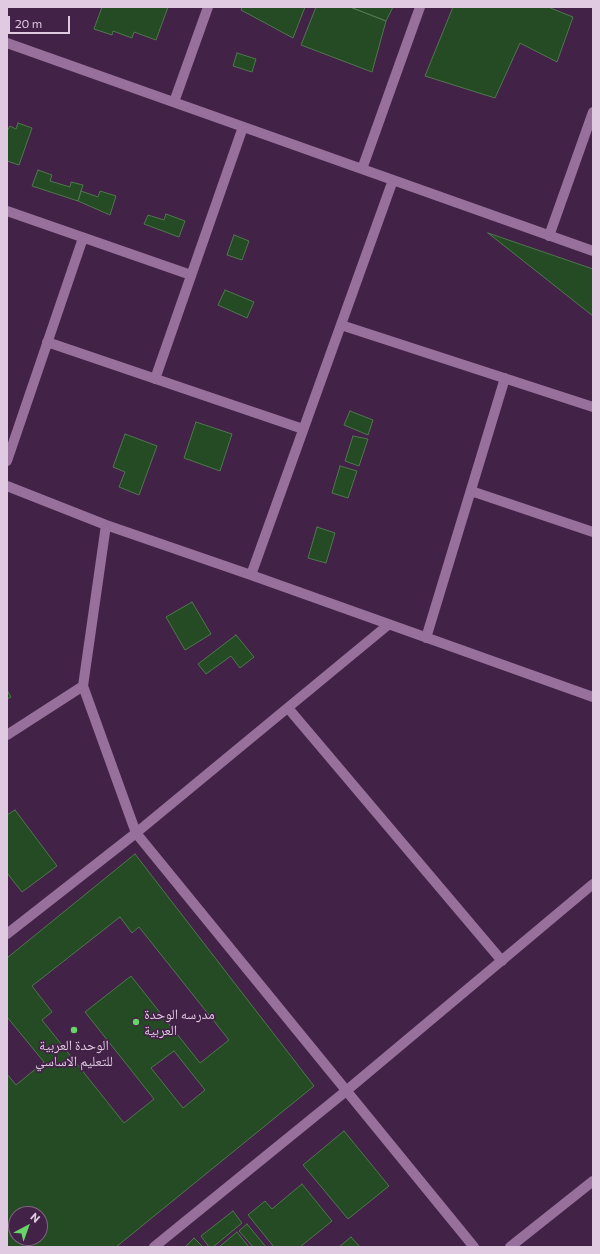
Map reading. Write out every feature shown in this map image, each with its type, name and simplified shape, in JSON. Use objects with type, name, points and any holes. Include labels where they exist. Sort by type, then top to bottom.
[{"type":"street","points":[[174,102],[208,7]]},
{"type":"street","points":[[362,169],[420,7]]},
{"type":"street","points":[[7,43],[593,251]]},
{"type":"street","points":[[550,236],[593,112]]},
{"type":"street","points":[[155,379],[243,127]]},
{"type":"street","points":[[251,575],[393,180]]},
{"type":"street","points":[[7,212],[191,275]]},
{"type":"street","points":[[7,461],[83,238]]},
{"type":"street","points":[[341,325],[593,407]]},
{"type":"street","points":[[47,342],[303,429]]},
{"type":"street","points":[[426,638],[505,378]]},
{"type":"street","points":[[7,486],[106,525],[593,697]]},
{"type":"street","points":[[471,491],[593,532]]},
{"type":"street","points":[[106,525],[83,686],[136,833],[474,1247]]},
{"type":"street","points":[[7,934],[136,833],[388,625]]},
{"type":"street","points":[[7,734],[83,686]]},
{"type":"street","points":[[288,708],[502,961]]},
{"type":"street","points":[[154,1247],[346,1091],[593,884]]},
{"type":"street","points":[[510,1247],[593,1181]]},
{"type":"building","points":[[102,7],[168,7],[156,40],[134,32],[132,38],[113,31],[112,35],[94,29]]},
{"type":"building","points":[[242,7],[305,7],[293,38],[241,10]]},
{"type":"building","points":[[316,7],[350,7],[386,21],[372,72],[301,45]]},
{"type":"building","points":[[350,7],[393,7],[386,21]]},
{"type":"building","points":[[453,7],[548,7],[573,17],[557,62],[520,43],[495,98],[425,76]]},
{"type":"building","points":[[237,53],[256,59],[252,72],[233,66]]},
{"type":"building","points":[[18,123],[32,128],[19,165],[7,161],[7,131],[10,126],[16,129]]},
{"type":"building","points":[[38,170],[52,175],[50,181],[70,187],[71,182],[83,185],[78,201],[32,186]]},
{"type":"building","points":[[81,191],[98,197],[100,191],[116,196],[110,215],[78,201]]},
{"type":"building","points":[[166,214],[185,221],[179,237],[144,224],[148,215],[164,220]]},
{"type":"building","points":[[488,233],[593,269],[593,316]]},
{"type":"building","points":[[234,235],[249,241],[242,260],[227,255]]},
{"type":"building","points":[[225,290],[254,302],[247,318],[218,305]]},
{"type":"building","points":[[350,411],[373,420],[368,435],[344,425]]},
{"type":"building","points":[[196,422],[232,434],[220,471],[184,458]]},
{"type":"building","points":[[125,434],[157,446],[139,495],[119,487],[125,472],[113,467]]},
{"type":"building","points":[[353,436],[368,439],[359,466],[345,461]]},
{"type":"building","points":[[340,466],[357,471],[348,498],[332,493]]},
{"type":"building","points":[[317,527],[335,533],[326,563],[308,558]]},
{"type":"building","points":[[192,602],[211,634],[185,650],[166,617]]},
{"type":"building","points":[[236,635],[254,657],[240,668],[231,656],[206,674],[198,664]]},
{"type":"building","points":[[7,690],[11,697],[7,699]]},
{"type":"building","points":[[15,810],[57,866],[22,892],[7,873],[7,815]]},
{"type":"building","name":"مدرسه الوحدة العربية","points":[[135,854],[314,1086],[116,1247],[7,1247],[7,958]]},
{"type":"building","name":"الوحدة العربية للتعليم الاساسي","points":[[120,917],[132,933],[139,927],[229,1040],[200,1063],[131,976],[85,1012],[154,1099],[124,1123],[42,1020],[52,1012],[32,986]]},
{"type":"building","points":[[7,1017],[44,1062],[16,1085],[7,1074]]},
{"type":"building","points":[[174,1051],[205,1090],[183,1108],[151,1068]]},
{"type":"building","points":[[344,1131],[389,1186],[348,1219],[303,1165]]},
{"type":"building","points":[[302,1184],[332,1221],[300,1247],[274,1247],[248,1215],[265,1201],[272,1209]]},
{"type":"building","points":[[233,1211],[242,1223],[213,1247],[209,1247],[201,1236]]},
{"type":"building","points":[[247,1224],[266,1247],[253,1247],[239,1231]]},
{"type":"building","points":[[237,1232],[249,1247],[219,1247]]},
{"type":"building","points":[[351,1237],[360,1247],[339,1247]]},
{"type":"building","points":[[194,1238],[203,1247],[185,1247]]},
{"type":"place","name":"مدرسه الوحدة العربية","points":[[136,1022]]},
{"type":"place","name":"الوحدة العربية للتعليم الاساسي","points":[[74,1030]]}]
